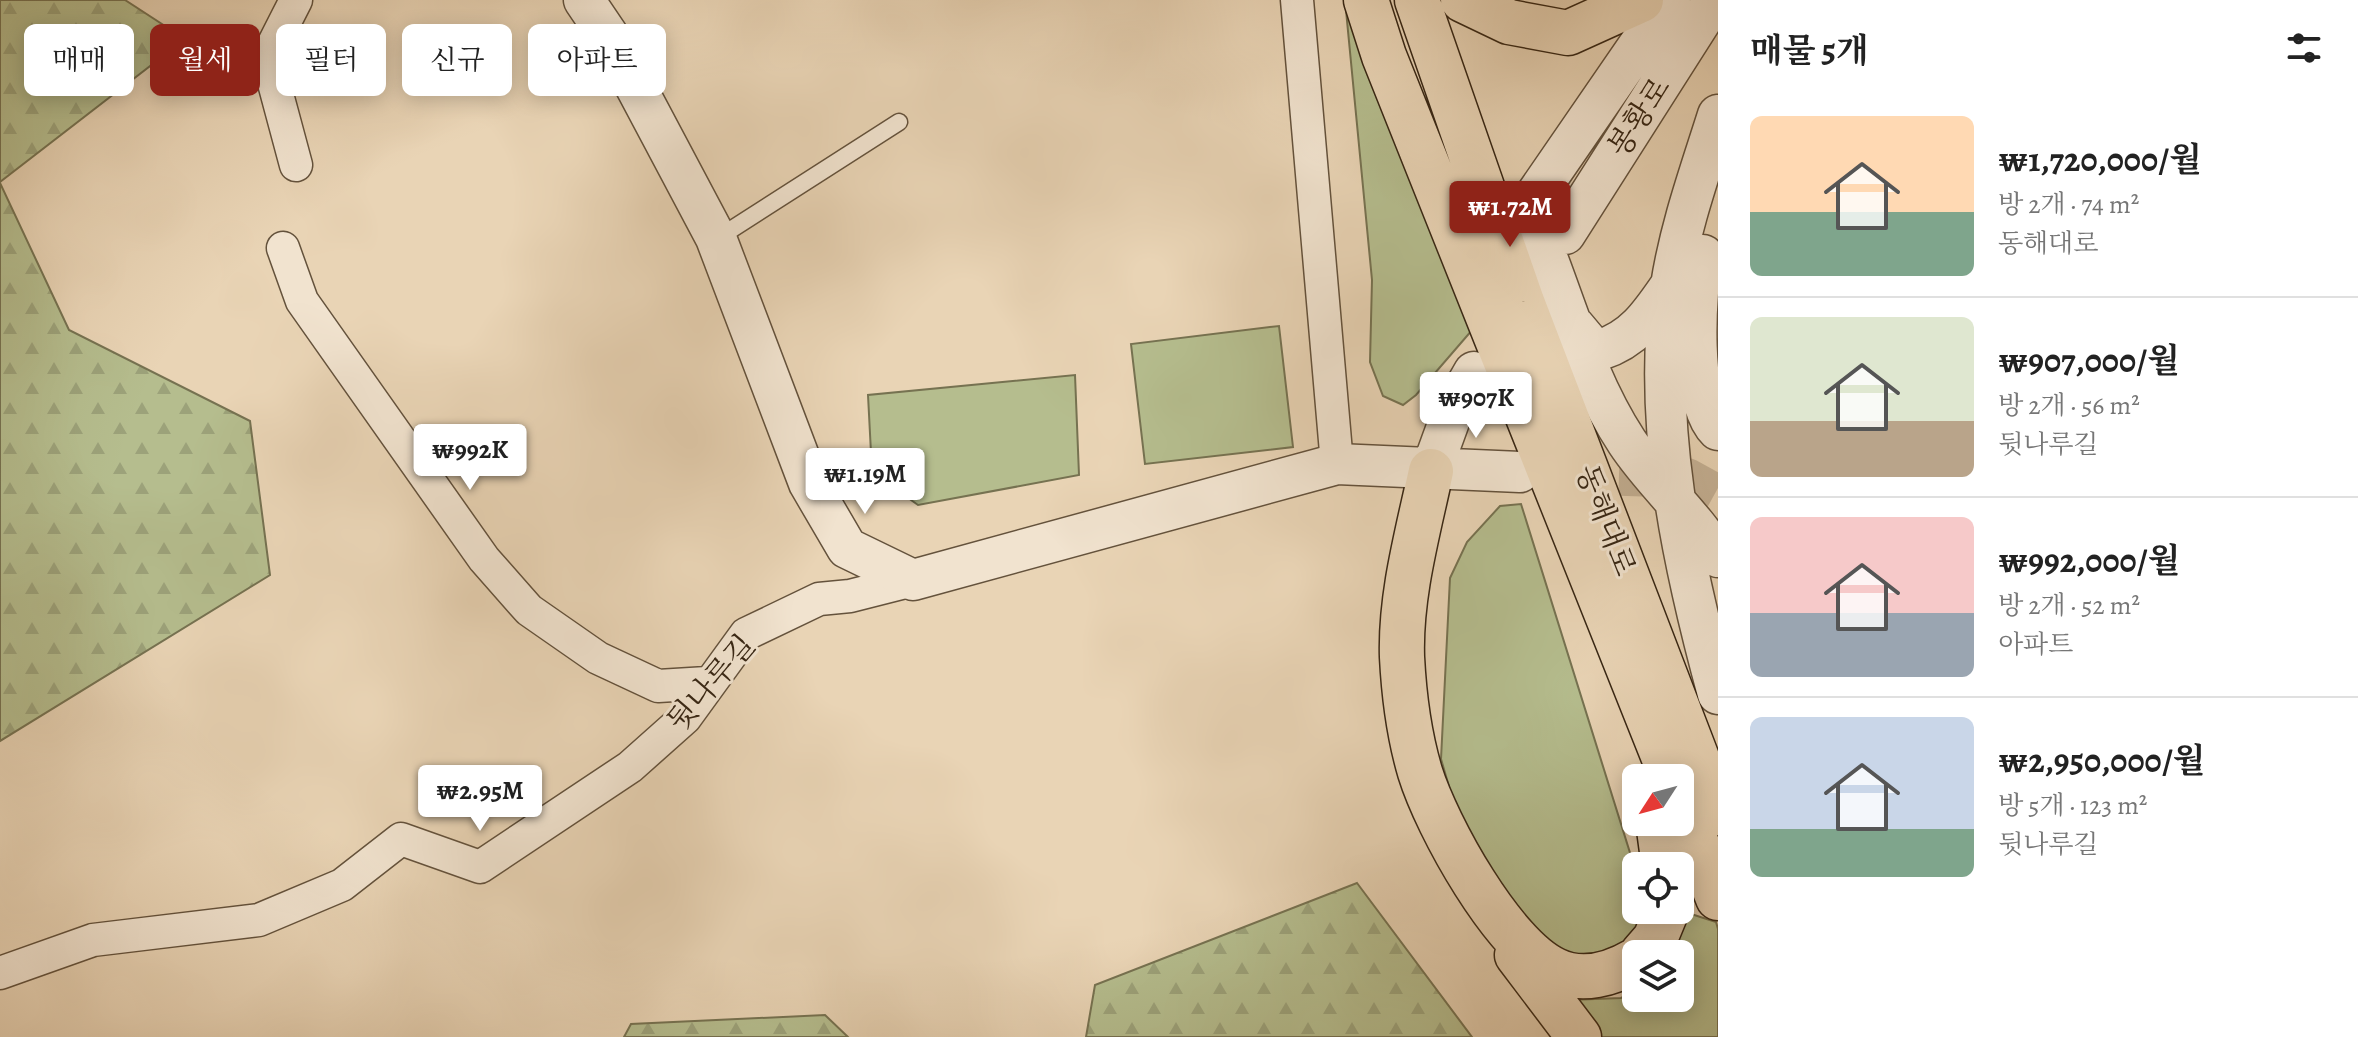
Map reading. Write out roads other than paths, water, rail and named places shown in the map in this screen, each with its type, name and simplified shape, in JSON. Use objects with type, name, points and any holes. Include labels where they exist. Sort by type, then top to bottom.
[{"type":"main road","name":"동해대로","points":[[1366,0],[1384,56],[1667,764]]},
{"type":"main road","name":"동해대로","points":[[1417,0],[1522,302],[1718,813]]},
{"type":"main road","points":[[1463,0],[1509,22],[1568,33],[1641,0]]},
{"type":"main road","points":[[1431,471],[1407,579],[1402,655],[1408,721],[1420,772],[1438,819],[1463,864],[1530,954],[1556,971],[1581,977],[1615,972],[1622,968]]},
{"type":"main road","points":[[1431,471],[1403,536],[1392,584],[1389,644],[1395,699],[1410,763],[1424,810],[1447,854],[1579,1037]]},
{"type":"main road","points":[[1610,619],[1645,764]]},
{"type":"main road","points":[[1694,836],[1718,898]]},
{"type":"street","points":[[296,0],[267,57],[296,165]]},
{"type":"street","points":[[584,0],[611,40],[716,238],[809,483],[847,548],[913,580]]},
{"type":"street","points":[[1297,0],[1337,464]]},
{"type":"street","points":[[1670,0],[1533,199],[1534,224],[1608,409],[1628,444],[1705,536],[1718,557]]},
{"type":"street","name":"봉황로","points":[[1565,234],[1714,0]]},
{"type":"street","points":[[1718,115],[1686,213],[1671,285],[1665,356],[1676,504],[1691,594],[1718,694]]},
{"type":"street","points":[[1718,182],[1696,288],[1702,400],[1718,430]]},
{"type":"street","points":[[283,248],[302,301],[484,559],[529,610],[598,658],[658,686],[707,683]]},
{"type":"street","points":[[1574,326],[1590,345],[1600,350],[1618,344],[1641,327],[1671,285]]},
{"type":"street","points":[[1431,471],[1455,405],[1474,372]]},
{"type":"street","name":"뒷나루길","points":[[0,973],[93,940],[259,920],[342,885],[401,839],[480,867],[630,767],[685,718],[707,683],[746,634],[819,599],[850,596],[913,580],[1337,464],[1431,471],[1520,472]]},
{"type":"street","points":[[1676,504],[1718,526]]},
{"type":"lane","points":[[716,238],[899,122]]},
{"type":"tunnel","points":[[1559,474],[1687,478],[1718,495]]}]
